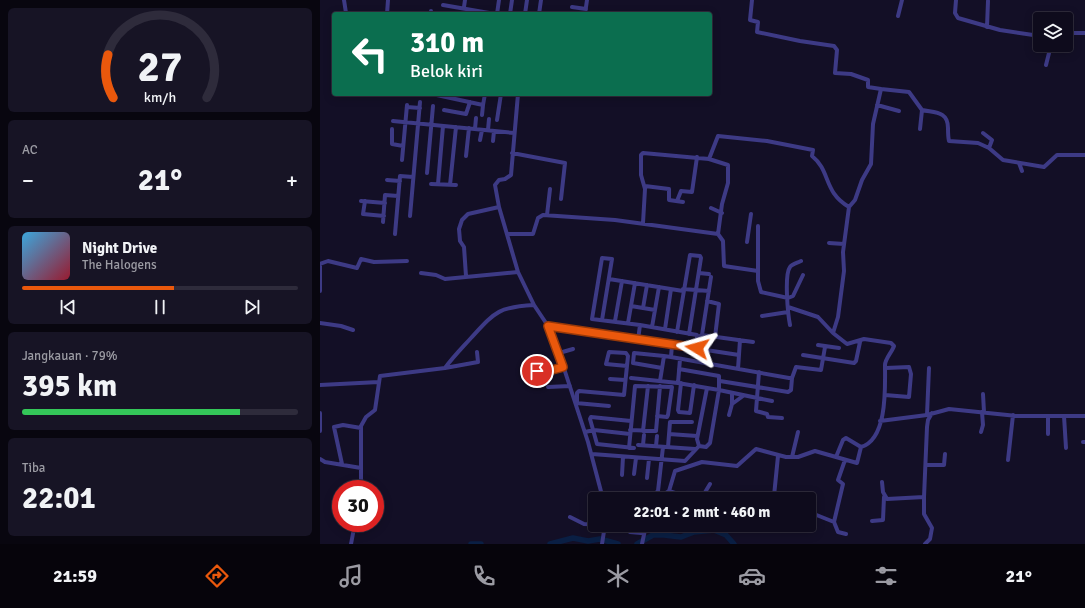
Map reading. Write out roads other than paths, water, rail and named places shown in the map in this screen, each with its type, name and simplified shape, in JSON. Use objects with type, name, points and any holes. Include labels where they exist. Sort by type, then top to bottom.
[{"type":"street","points":[[344,0],[346,12]]},
{"type":"street","points":[[387,12],[388,0]]},
{"type":"street","points":[[463,12],[465,0]]},
{"type":"street","points":[[496,12],[499,0]]},
{"type":"street","points":[[510,12],[512,0]]},
{"type":"street","points":[[525,12],[527,0]]},
{"type":"street","points":[[539,12],[541,0]]},
{"type":"street","points":[[572,7],[585,12],[587,0]]},
{"type":"street","points":[[752,0],[750,20],[758,22],[758,32],[800,41],[834,46],[837,50],[835,73],[853,75],[868,80],[868,87],[909,92],[922,110],[920,129]]},
{"type":"street","points":[[898,16],[902,0]]},
{"type":"street","points":[[956,0],[955,13],[958,18],[987,27],[1033,35]]},
{"type":"street","points":[[987,27],[988,1]]},
{"type":"street","points":[[442,5],[483,12]]},
{"type":"street","points":[[1073,33],[1085,32]]},
{"type":"street","points":[[1046,65],[1049,52]]},
{"type":"street","points":[[833,333],[838,315],[844,271],[844,244],[849,207],[855,200],[862,180],[871,164],[873,124],[881,89]]},
{"type":"street","points":[[442,96],[483,106]]},
{"type":"street","points":[[482,115],[485,96]]},
{"type":"street","points":[[497,120],[501,96]]},
{"type":"street","points":[[518,96],[510,176],[499,180],[495,186],[499,206],[518,272],[534,304],[548,326],[559,353],[592,454],[600,492]]},
{"type":"street","points":[[410,216],[420,102]]},
{"type":"street","points":[[444,110],[466,114],[470,102]]},
{"type":"street","points":[[877,104],[899,111]]},
{"type":"street","points":[[402,160],[407,106],[420,108]]},
{"type":"street","points":[[427,173],[433,106]]},
{"type":"street","points":[[922,110],[940,113],[945,116],[948,123],[948,138],[950,142],[978,143],[989,148],[1003,160],[1044,167],[1057,155],[1085,155]]},
{"type":"street","points":[[475,129],[476,118]]},
{"type":"street","points":[[488,130],[489,118]]},
{"type":"street","points":[[393,121],[514,133]]},
{"type":"street","points":[[438,184],[443,126]]},
{"type":"street","points":[[450,185],[456,127]]},
{"type":"street","points":[[466,156],[469,128]]},
{"type":"street","points":[[392,129],[392,144],[403,146]]},
{"type":"street","points":[[480,140],[482,130]]},
{"type":"street","points":[[493,141],[494,131]]},
{"type":"street","points":[[983,133],[992,140],[989,148]]},
{"type":"street","points":[[709,159],[718,136],[767,140],[812,150],[811,155],[818,161],[833,194],[839,201],[849,207]]},
{"type":"street","points":[[512,153],[565,163],[561,199]]},
{"type":"street","points":[[643,223],[645,186],[641,176],[642,153],[697,157],[728,164],[728,183],[718,234]]},
{"type":"street","points":[[677,201],[681,191],[692,192],[697,157]]},
{"type":"street","points":[[1019,163],[1022,171]]},
{"type":"street","points":[[395,234],[400,176],[413,177]]},
{"type":"street","points":[[387,180],[400,181]]},
{"type":"street","points":[[431,184],[456,185]]},
{"type":"street","points":[[645,186],[669,189],[668,199],[683,202]]},
{"type":"street","points":[[547,215],[550,189]]},
{"type":"street","points":[[383,222],[385,195],[398,196]]},
{"type":"street","points":[[384,216],[363,214],[363,201],[385,203]]},
{"type":"street","points":[[466,276],[464,247],[460,241],[459,229],[462,220],[468,214],[499,206]]},
{"type":"street","points":[[711,208],[722,213]]},
{"type":"street","points":[[747,242],[751,214]]},
{"type":"street","points":[[507,234],[533,234],[538,218],[540,216],[547,215],[580,216],[643,223],[718,234],[724,241],[724,266],[758,271]]},
{"type":"street","points":[[758,226],[759,290],[761,292],[788,298],[795,294],[803,275]]},
{"type":"street","points":[[749,232],[758,233]]},
{"type":"street","points":[[829,242],[844,244]]},
{"type":"street","points":[[677,332],[690,254],[701,256],[690,334]]},
{"type":"street","points":[[602,320],[612,259],[602,258],[592,319],[628,323],[700,336],[753,342]]},
{"type":"street","points":[[320,291],[320,264],[328,261],[356,268],[361,259],[374,262],[407,261]]},
{"type":"street","points":[[790,325],[788,310],[788,270],[791,266],[801,261]]},
{"type":"street","points":[[421,273],[436,275],[445,279],[518,272]]},
{"type":"street","points":[[697,348],[709,291],[710,275],[699,273]]},
{"type":"street","points":[[609,279],[671,289],[709,291]]},
{"type":"street","points":[[615,322],[622,281]]},
{"type":"street","points":[[628,323],[635,283]]},
{"type":"street","points":[[643,308],[647,285]]},
{"type":"street","points":[[652,327],[659,287]]},
{"type":"street","points":[[665,330],[671,289]]},
{"type":"street","points":[[707,301],[718,303],[719,305],[715,337]]},
{"type":"street","points":[[445,368],[463,344],[493,315],[506,309],[534,304]]},
{"type":"street","points":[[631,306],[655,310]]},
{"type":"street","points":[[762,316],[788,310],[818,317],[833,333],[847,344],[864,340],[893,344],[893,348],[885,363],[885,395],[880,421],[874,436],[865,446],[861,447]]},
{"type":"street","points":[[320,323],[341,326],[353,330]]},
{"type":"street","points":[[638,340],[640,325]]},
{"type":"street","points":[[548,326],[739,355]]},
{"type":"street","points":[[738,369],[740,340]]},
{"type":"street","points":[[803,355],[854,363],[856,361],[860,342]]},
{"type":"street","points":[[671,357],[672,345]]},
{"type":"street","points":[[818,345],[839,348]]},
{"type":"street","points":[[720,381],[788,392],[791,390],[792,378],[796,367],[821,370],[825,346]]},
{"type":"street","points":[[559,353],[573,349]]},
{"type":"street","points":[[361,480],[361,428],[363,421],[375,410],[378,382],[382,374],[445,368],[478,362],[477,352]]},
{"type":"street","points":[[576,403],[577,393],[579,391],[624,395],[626,380],[628,356],[626,353],[609,352],[606,364],[627,366]]},
{"type":"street","points":[[662,368],[633,363],[634,353],[671,357],[792,378]]},
{"type":"street","points":[[660,381],[664,356]]},
{"type":"street","points":[[680,359],[679,412],[690,413],[694,385]]},
{"type":"street","points":[[706,374],[708,364]]},
{"type":"street","points":[[533,370],[548,371],[563,367]]},
{"type":"street","points":[[885,395],[909,397],[911,374],[909,367],[903,369],[886,368]]},
{"type":"street","points":[[927,415],[929,368]]},
{"type":"street","points":[[592,454],[685,461],[699,446],[708,447],[710,443],[719,390],[719,376],[679,369]]},
{"type":"street","points":[[759,372],[756,412],[767,414],[768,417],[782,418]]},
{"type":"street","points":[[631,378],[694,385],[772,401]]},
{"type":"street","points":[[610,379],[626,380]]},
{"type":"street","points":[[320,385],[378,382]]},
{"type":"street","points":[[548,387],[570,386]]},
{"type":"street","points":[[629,448],[635,386],[672,387],[667,417],[657,416]]},
{"type":"street","points":[[643,445],[648,386]]},
{"type":"street","points":[[585,432],[594,430],[644,433],[656,431],[660,386]]},
{"type":"street","points":[[699,446],[697,436],[707,388]]},
{"type":"street","points":[[729,415],[732,404],[732,393]]},
{"type":"street","points":[[981,432],[983,423],[983,394]]},
{"type":"street","points":[[732,404],[743,396]]},
{"type":"street","points":[[576,403],[609,406]]},
{"type":"street","points":[[880,421],[927,415],[949,409],[1048,417],[1085,416]]},
{"type":"street","points":[[320,413],[320,431]]},
{"type":"street","points":[[925,544],[930,538],[932,530],[924,514],[924,497],[927,428],[928,420],[932,413]]},
{"type":"street","points":[[1008,460],[1014,415]]},
{"type":"street","points":[[1064,416],[1066,448]]},
{"type":"street","points":[[631,421],[591,417],[590,419],[597,444],[634,448]]},
{"type":"street","points":[[1048,417],[1048,434]]},
{"type":"street","points":[[668,447],[671,421],[692,422]]},
{"type":"street","points":[[342,464],[334,427],[343,425],[361,428]]},
{"type":"street","points":[[792,457],[798,432]]},
{"type":"street","points":[[669,434],[697,436]]},
{"type":"street","points":[[656,446],[657,436]]},
{"type":"street","points":[[836,457],[843,440],[846,438],[861,447]]},
{"type":"street","points":[[638,445],[695,449]]},
{"type":"street","points":[[658,492],[662,447]]},
{"type":"street","points":[[672,492],[669,491],[674,471],[693,464],[708,462],[737,466],[756,449],[778,456],[792,457],[812,451],[857,463],[861,447]]},
{"type":"street","points":[[926,465],[944,465],[945,454]]},
{"type":"street","points":[[774,492],[778,456]]},
{"type":"street","points":[[622,475],[623,457]]},
{"type":"street","points":[[634,474],[636,458]]},
{"type":"street","points":[[320,459],[325,462],[361,468]]},
{"type":"street","points":[[647,478],[649,459]]},
{"type":"street","points":[[845,460],[838,480],[843,484],[834,522],[838,532],[846,534]]},
{"type":"street","points":[[872,520],[883,520],[884,497],[882,482]]},
{"type":"street","points":[[705,492],[710,484]]},
{"type":"street","points":[[884,497],[890,500],[924,497]]},
{"type":"street","points":[[816,515],[834,522]]},
{"type":"street","points":[[570,517],[584,524],[588,524]]},
{"type":"street","points":[[351,544],[353,532]]},
{"type":"street","points":[[602,544],[604,532]]},
{"type":"street","points":[[630,532],[642,532]]},
{"type":"street","points":[[642,544],[644,532]]},
{"type":"waterway","points":[[637,544],[653,535],[681,537],[694,532],[714,530],[726,535],[734,544]]},
{"type":"waterway","points":[[550,544],[573,538],[588,541],[600,539],[618,544]]},
{"type":"waterway","points":[[471,544],[481,544]]}]
